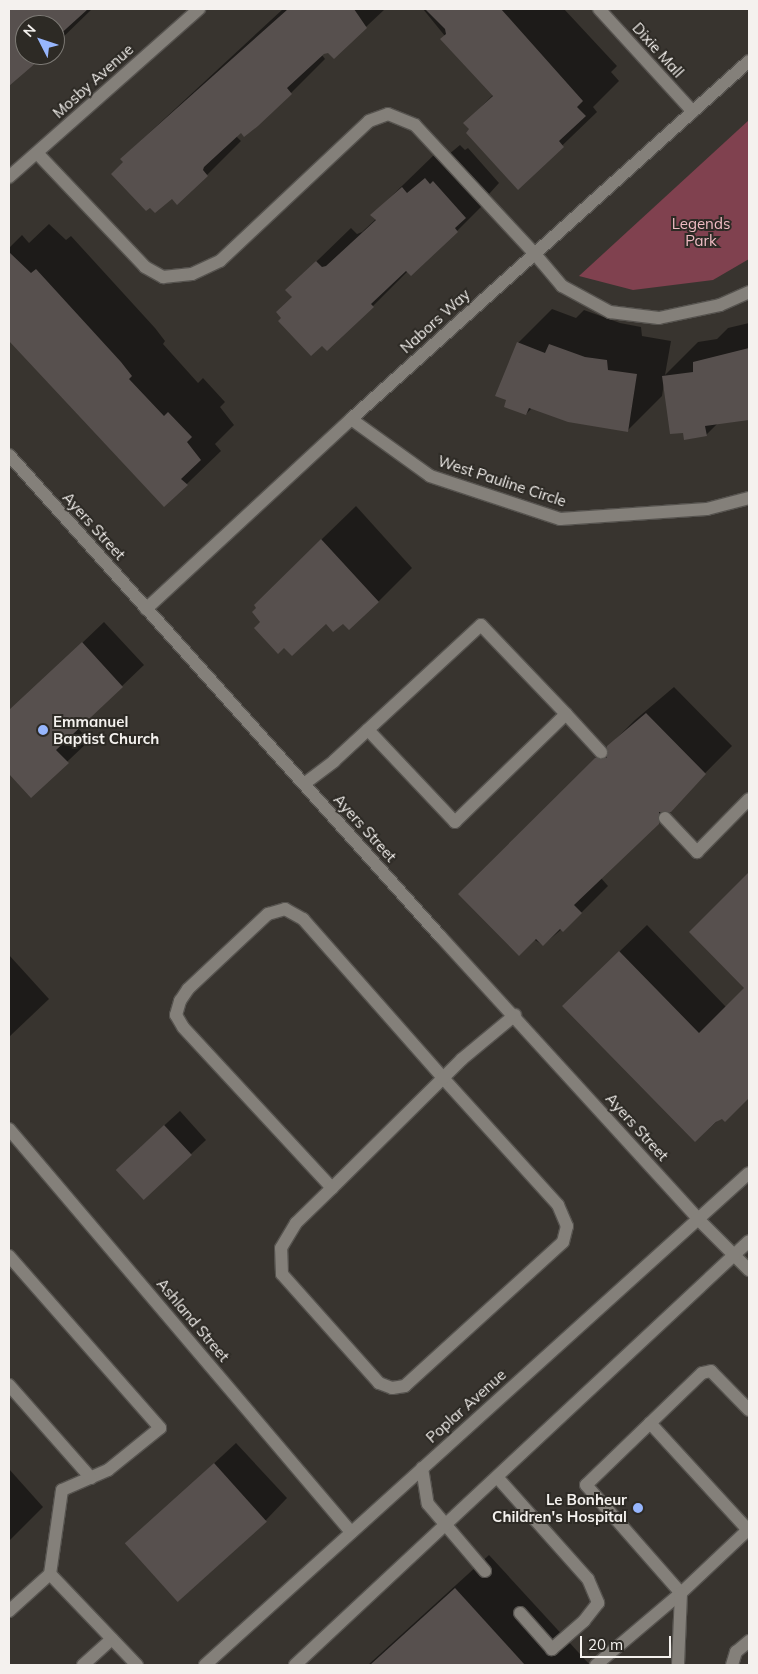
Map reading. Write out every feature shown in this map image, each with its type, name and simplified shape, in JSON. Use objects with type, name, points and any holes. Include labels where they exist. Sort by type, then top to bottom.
[{"type":"street","name":"Mosby Avenue","points":[[9,178],[199,9]]},
{"type":"street","name":"Dixie Mall","points":[[599,9],[693,112]]},
{"type":"street","name":"Nabors Way","points":[[146,609],[351,419],[749,61]]},
{"type":"street","points":[[37,152],[145,268],[163,277],[192,274],[220,261],[369,120],[388,114],[415,125],[535,254],[562,286],[610,312],[659,318],[720,305],[749,292]]},
{"type":"street","name":"West Pauline Circle","points":[[351,419],[430,476],[560,520],[707,509],[749,498]]},
{"type":"street","name":"Ayers Street","points":[[9,455],[699,1220],[749,1270]]},
{"type":"street","points":[[304,784],[368,730],[481,625],[601,752]]},
{"type":"street","points":[[368,730],[455,822],[566,714]]},
{"type":"street","points":[[665,818],[697,852],[749,799]]},
{"type":"street","points":[[332,1188],[183,1027],[176,1015],[180,1001],[188,989],[268,914],[285,909],[303,919],[443,1078],[558,1205],[567,1226],[563,1242],[405,1386],[392,1388],[379,1383],[282,1274],[281,1248],[296,1223],[332,1188],[443,1078],[515,1015]]},
{"type":"street","name":"Ashland Street","points":[[9,1130],[351,1532]]},
{"type":"street","name":"Poplar Avenue","points":[[205,1665],[749,1173]]},
{"type":"street","points":[[295,1665],[749,1241]]},
{"type":"street","points":[[9,1256],[160,1428],[108,1470],[62,1490],[50,1574],[9,1611]]},
{"type":"street","points":[[678,1665],[681,1593],[586,1485],[702,1373],[711,1371],[749,1410]]},
{"type":"street","points":[[9,1386],[91,1478]]},
{"type":"street","points":[[596,1665],[681,1593],[749,1530],[650,1423]]},
{"type":"street","points":[[422,1468],[428,1504],[485,1571]]},
{"type":"street","points":[[497,1477],[588,1579],[598,1603],[584,1621],[552,1649],[520,1613]]},
{"type":"street","points":[[50,1574],[137,1665]]},
{"type":"street","points":[[83,1665],[112,1639]]},
{"type":"street","points":[[732,1665],[736,1652],[749,1641]]},
{"type":"green space","name":"Legends Park","points":[[749,120],[749,259],[713,280],[633,290],[579,276]]},
{"type":"building","points":[[9,9],[88,9],[65,30],[65,15],[15,15],[15,65],[33,65],[9,86]]},
{"type":"building","points":[[288,9],[354,9],[367,28],[334,59],[328,53],[324,54],[287,88],[292,94],[258,126],[244,137],[241,133],[204,167],[203,170],[208,176],[177,205],[172,199],[155,213],[150,208],[146,211],[111,174],[123,162],[120,159]]},
{"type":"building","points":[[425,9],[501,9],[583,101],[577,107],[586,116],[559,141],[564,147],[518,190],[466,133],[469,129],[463,123],[493,96],[440,39],[446,34],[445,29]]},
{"type":"building","points":[[425,178],[430,184],[433,181],[466,218],[455,228],[458,232],[411,276],[406,271],[371,304],[374,307],[327,351],[322,346],[311,356],[278,321],[281,318],[276,312],[292,297],[285,290],[316,261],[322,267],[326,266],[376,220],[370,215],[402,187],[407,193]]},
{"type":"building","points":[[9,252],[31,273],[36,269],[121,362],[132,376],[129,379],[164,416],[168,412],[192,437],[187,442],[201,460],[181,479],[188,485],[164,507],[9,341]]},
{"type":"building","points":[[517,342],[545,353],[549,344],[585,357],[607,360],[608,370],[637,374],[628,432],[568,422],[529,408],[526,415],[504,407],[506,400],[495,396]]},
{"type":"building","points":[[749,348],[749,420],[705,426],[707,436],[684,440],[683,433],[670,434],[662,376],[693,372],[693,362]]},
{"type":"building","points":[[321,539],[379,602],[349,630],[343,624],[333,632],[326,624],[292,656],[284,648],[278,654],[254,628],[260,622],[252,612],[256,608],[254,605]]},
{"type":"building","name":"Emmanuel Baptist Church","points":[[82,642],[123,687],[56,750],[69,763],[31,798],[9,774],[9,710]]},
{"type":"building","points":[[646,713],[706,774],[671,812],[659,812],[659,824],[574,905],[582,913],[563,932],[560,929],[543,946],[536,939],[519,956],[458,894],[595,758],[607,758],[607,746]]},
{"type":"building","points":[[749,872],[749,1098],[725,1122],[722,1119],[716,1122],[695,1142],[562,1006],[619,951],[699,1033],[744,988],[689,932]]},
{"type":"building","points":[[164,1125],[192,1155],[144,1200],[116,1170]]},
{"type":"building","points":[[214,1463],[267,1522],[178,1602],[125,1543]]},
{"type":"building","points":[[455,1588],[525,1665],[370,1665]]},
{"type":"place","name":"Emmanuel Baptist Church","points":[[43,730]]},
{"type":"place","name":"Le Bonheur Children's Hospital","points":[[638,1508]]}]
